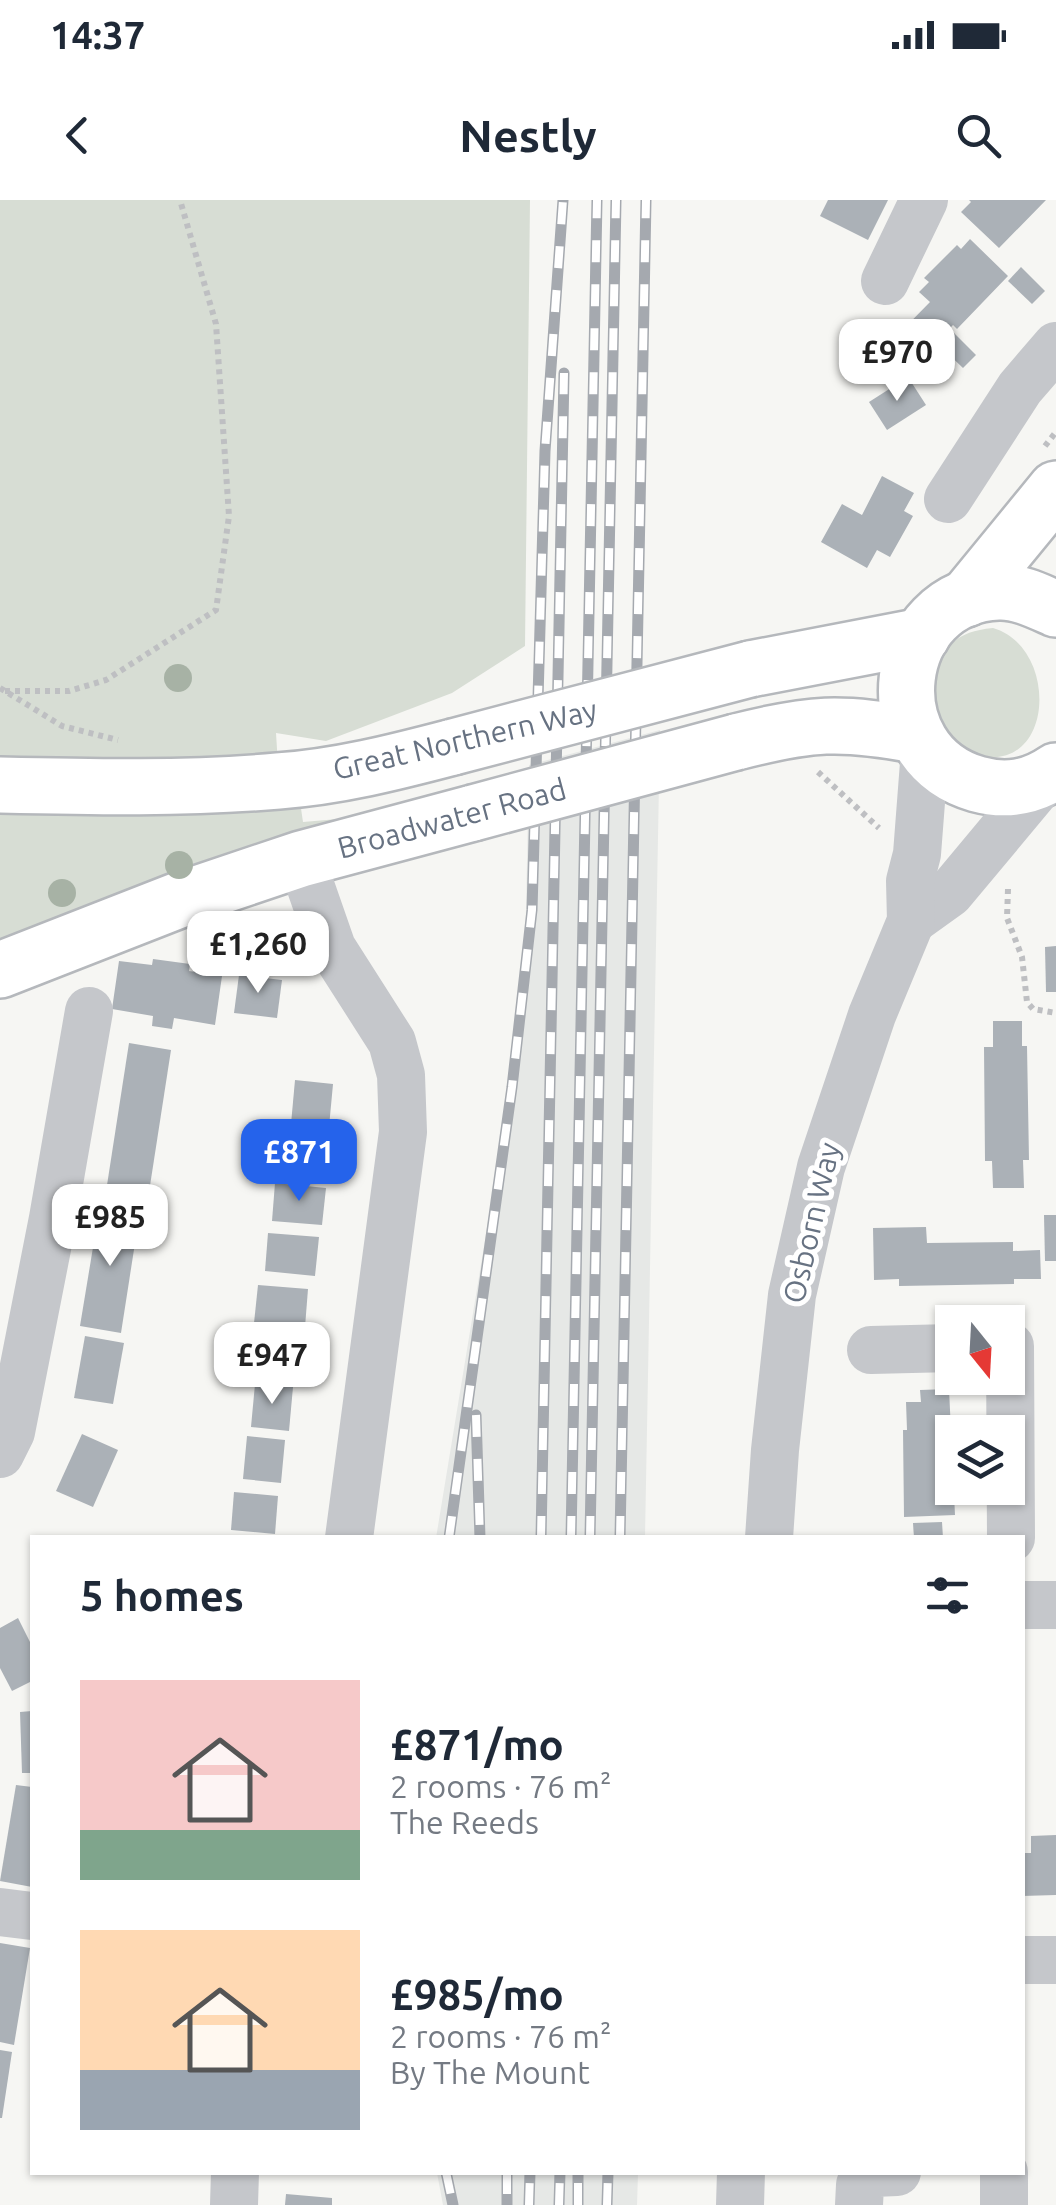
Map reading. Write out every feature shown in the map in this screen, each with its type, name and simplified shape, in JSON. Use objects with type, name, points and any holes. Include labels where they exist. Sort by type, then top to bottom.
[{"type":"main road","points":[[966,599],[1044,475]]},
{"type":"main road","points":[[1050,775],[1014,789],[961,779],[920,743],[907,710],[905,684],[910,659],[922,636],[943,614],[966,599],[998,592],[1030,597],[1056,609]]},
{"type":"main road","name":"Great Northern Way","points":[[0,785],[162,788],[283,781],[398,762],[750,669],[922,636]]},
{"type":"main road","name":"Broadwater Road","points":[[0,970],[179,900],[301,859],[736,742],[816,725],[856,724],[920,743]]},
{"type":"street","points":[[885,281],[924,200]]},
{"type":"street","points":[[948,499],[1020,388],[1056,346]]},
{"type":"street","name":"Osborn Way","points":[[769,1535],[774,1450],[792,1296],[821,1167],[872,1015],[912,922],[910,880],[917,854],[920,743]]},
{"type":"street","name":"Osborn Way","points":[[912,922],[950,893],[1050,775]]},
{"type":"street","points":[[301,859],[332,948],[386,1030],[401,1075],[403,1132],[349,1535]]},
{"type":"street","points":[[0,1454],[11,1432],[88,1011]]},
{"type":"street","points":[[871,1350],[935,1348]]},
{"type":"street","points":[[1010,1395],[1011,1535]]},
{"type":"street","points":[[1025,1605],[1056,1605]]},
{"type":"street","points":[[0,1912],[30,1916]]},
{"type":"street","points":[[1025,1960],[1056,1960]]},
{"type":"street","points":[[234,2205],[236,2175]]},
{"type":"street","points":[[740,2205],[741,2175]]},
{"type":"street","points":[[859,2205],[860,2186],[871,2175]]},
{"type":"street","points":[[1004,2175],[1004,2205]]},
{"type":"path","points":[[2,689],[68,691],[106,680],[216,610],[229,516],[216,324],[180,200]]},
{"type":"path","points":[[1044,475],[1056,432]]},
{"type":"path","points":[[2,689],[62,726],[129,743]]},
{"type":"path","points":[[807,762],[886,834]]},
{"type":"path","points":[[1008,884],[1007,918],[1022,957],[1027,1002],[1033,1009],[1056,1013]]},
{"type":"shaded area","points":[[0,200],[530,200],[525,646],[452,693],[326,741],[276,733],[278,765],[0,767]]},
{"type":"shaded area","points":[[993,628],[1014,639],[1028,657],[1037,679],[1039,702],[1036,724],[1025,742],[1009,754],[986,757],[943,737],[928,675],[954,642],[969,633]]},
{"type":"shaded area","points":[[660,730],[645,1535],[436,1535],[524,1003],[529,765]]},
{"type":"shaded area","points":[[299,795],[303,822],[338,819],[340,826],[0,941],[0,806]]},
{"type":"shaded area","points":[[437,2175],[638,2175],[637,2205],[443,2205]]},
{"type":"building","points":[[828,200],[888,200],[868,240],[820,216]]},
{"type":"building","points":[[969,200],[1046,200],[999,248],[961,212]]},
{"type":"building","points":[[970,239],[1008,276],[957,329],[953,325],[899,380],[876,357],[930,302],[919,292],[929,282],[924,278],[957,245],[961,249]]},
{"type":"building","points":[[1021,267],[1045,291],[1032,304],[1008,281]]},
{"type":"building","points":[[952,331],[976,355],[963,368],[939,345]]},
{"type":"building","points":[[908,377],[926,405],[887,430],[869,402]]},
{"type":"building","points":[[882,476],[914,493],[904,511],[913,516],[890,557],[877,550],[867,568],[821,542],[842,504],[862,515]]},
{"type":"building","points":[[1056,946],[1056,992],[1046,992],[1045,947]]},
{"type":"building","points":[[153,959],[190,964],[189,971],[222,976],[215,1025],[174,1018],[172,1029],[152,1026],[153,1016],[112,1009],[119,961],[152,965]]},
{"type":"building","points":[[239,975],[282,980],[277,1018],[234,1013]]},
{"type":"building","points":[[993,1021],[1022,1021],[1022,1046],[1027,1046],[1029,1160],[1023,1160],[1024,1188],[993,1188],[992,1161],[985,1161],[984,1047],[993,1047]]},
{"type":"building","points":[[129,1043],[171,1050],[147,1205],[105,1198]]},
{"type":"building","points":[[295,1080],[333,1084],[329,1127],[291,1124]]},
{"type":"building","points":[[280,1136],[330,1141],[327,1179],[276,1174]]},
{"type":"building","points":[[275,1183],[326,1188],[322,1225],[272,1221]]},
{"type":"building","points":[[100,1205],[140,1211],[121,1333],[80,1326]]},
{"type":"building","points":[[1044,1215],[1056,1215],[1056,1261],[1045,1261]]},
{"type":"building","points":[[926,1227],[927,1243],[1013,1242],[1013,1251],[1040,1250],[1041,1279],[1014,1279],[1014,1284],[899,1286],[899,1279],[874,1280],[873,1228]]},
{"type":"building","points":[[268,1233],[319,1237],[315,1276],[265,1271]]},
{"type":"building","points":[[258,1285],[308,1289],[305,1327],[254,1323]]},
{"type":"building","points":[[256,1335],[307,1340],[303,1378],[253,1374]]},
{"type":"building","points":[[85,1336],[124,1343],[113,1404],[74,1398]]},
{"type":"building","points":[[255,1384],[293,1387],[289,1431],[251,1427]]},
{"type":"building","points":[[935,1389],[935,1395],[949,1395],[950,1415],[935,1415],[935,1505],[955,1505],[955,1515],[904,1517],[906,1402],[921,1402],[920,1390]]},
{"type":"building","points":[[82,1434],[118,1450],[93,1507],[56,1491]]},
{"type":"building","points":[[247,1436],[285,1440],[281,1483],[243,1479]]},
{"type":"building","points":[[234,1492],[278,1496],[275,1534],[231,1530]]},
{"type":"building","points":[[942,1522],[943,1535],[914,1535],[913,1523]]},
{"type":"building","points":[[18,1618],[30,1642],[30,1682],[12,1691],[0,1668],[0,1628]]},
{"type":"building","points":[[30,1711],[30,1773],[22,1773],[20,1712]]},
{"type":"building","points":[[16,1785],[30,1787],[30,1887],[0,1881]]},
{"type":"building","points":[[1056,1835],[1056,1895],[1025,1896],[1025,1853],[1031,1853],[1031,1836]]},
{"type":"building","points":[[0,1943],[30,1948],[14,2045],[0,2042]]},
{"type":"building","points":[[0,2050],[12,2052],[2,2118],[0,2118]]},
{"type":"building","points":[[286,2194],[332,2198],[332,2205],[285,2205]]},
{"type":"railway","points":[[449,1535],[512,1087],[532,910],[545,451],[563,200]]},
{"type":"railway","points":[[571,1535],[597,200]]},
{"type":"railway","points":[[590,1535],[616,200]]},
{"type":"railway","points":[[620,1535],[646,200]]},
{"type":"railway","points":[[541,1535],[564,373]]},
{"type":"railway","points":[[476,1415],[480,1535]]},
{"type":"railway","points":[[447,2175],[453,2205]]},
{"type":"railway","points":[[507,2175],[507,2205]]},
{"type":"railway","points":[[529,2205],[530,2175]]},
{"type":"railway","points":[[559,2205],[560,2175]]},
{"type":"railway","points":[[578,2175],[578,2205]]},
{"type":"railway","points":[[607,2205],[608,2175]]}]
